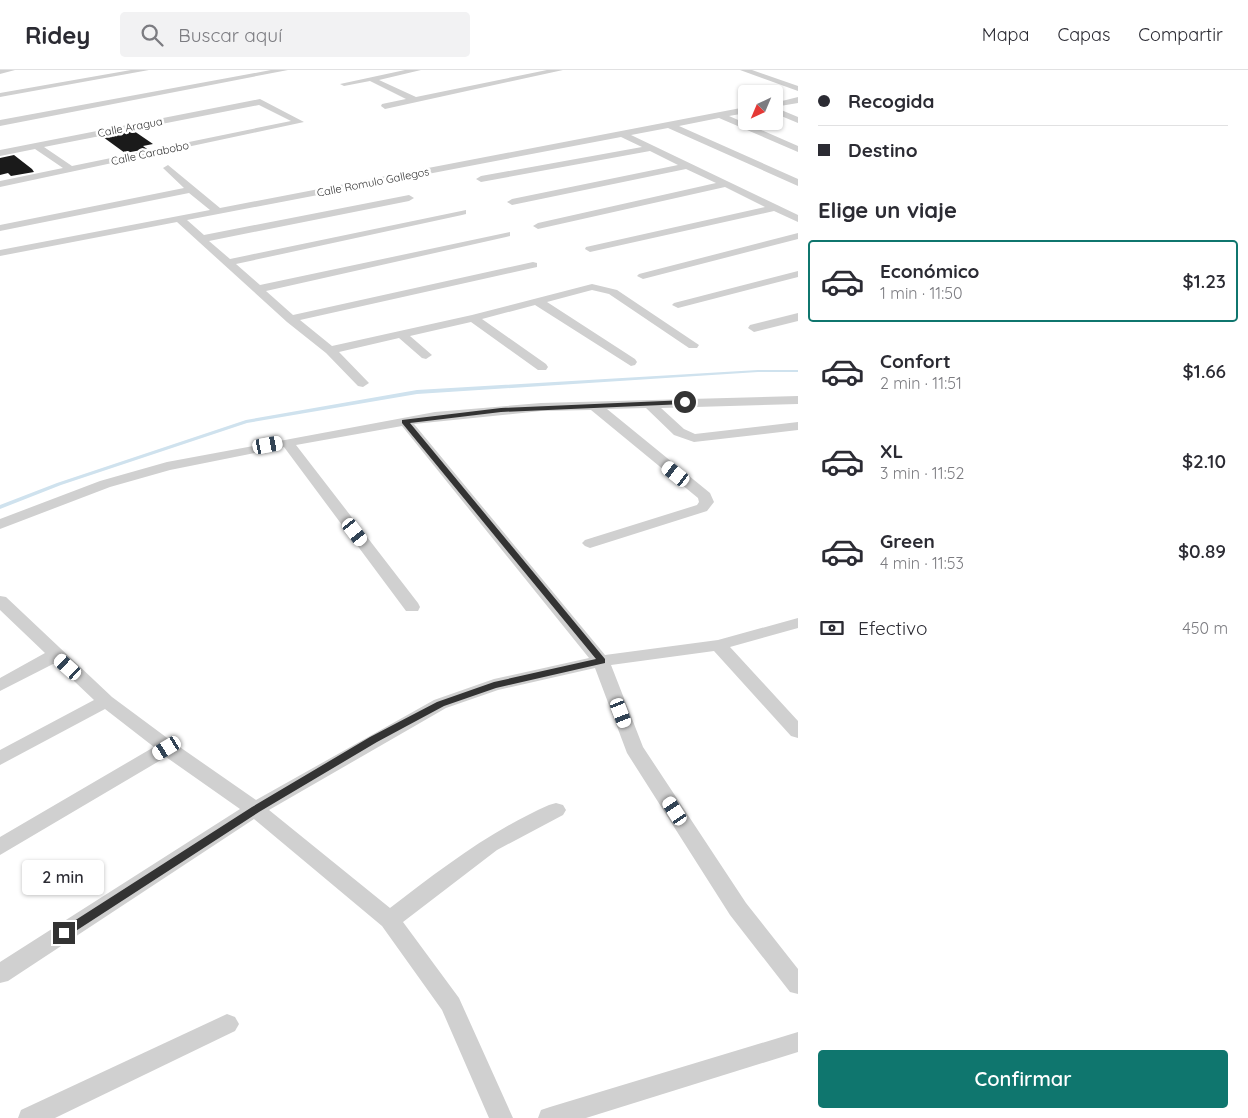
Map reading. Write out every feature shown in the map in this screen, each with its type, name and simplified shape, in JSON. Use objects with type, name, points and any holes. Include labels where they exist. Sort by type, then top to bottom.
[{"type":"street","points":[[0,72],[11,70]]},
{"type":"street","points":[[0,95],[144,70]]},
{"type":"street","points":[[244,70],[254,76]]},
{"type":"street","points":[[0,123],[284,70]]},
{"type":"street","points":[[344,84],[417,70]]},
{"type":"street","points":[[530,70],[540,74]]},
{"type":"street","points":[[385,106],[559,70]]},
{"type":"street","points":[[744,70],[798,89]]},
{"type":"street","points":[[371,79],[415,100]]},
{"type":"street","points":[[784,84],[798,80]]},
{"type":"street","points":[[62,84],[71,90]]},
{"type":"street","points":[[87,100],[96,105]]},
{"type":"street","points":[[783,103],[798,100]]},
{"type":"street","name":"Calle Carabobo","points":[[0,184],[300,122],[260,102]]},
{"type":"street","name":"Calle Aragua","points":[[0,152],[260,102]]},
{"type":"street","name":"Calle Romulo Gallegos","points":[[1,251],[179,219],[738,112]]},
{"type":"street","points":[[783,114],[798,120]]},
{"type":"street","points":[[720,115],[798,149]]},
{"type":"street","points":[[670,125],[798,183]]},
{"type":"street","points":[[622,134],[798,219]]},
{"type":"street","points":[[37,146],[70,170]]},
{"type":"street","points":[[481,179],[651,148]]},
{"type":"street","points":[[512,202],[685,166]]},
{"type":"street","points":[[168,168],[191,190],[218,211]]},
{"type":"street","points":[[538,226],[726,184]]},
{"type":"street","points":[[0,228],[191,190]]},
{"type":"street","points":[[200,239],[409,198]]},
{"type":"street","points":[[590,249],[774,208]]},
{"type":"street","points":[[227,263],[462,212]]},
{"type":"street","points":[[179,219],[227,263],[259,288],[291,319],[330,350],[363,383]]},
{"type":"street","points":[[259,288],[506,234]]},
{"type":"street","points":[[643,276],[798,236]]},
{"type":"street","points":[[291,319],[532,265]]},
{"type":"street","points":[[678,304],[798,274]]},
{"type":"street","points":[[330,350],[402,335],[592,288],[613,292],[693,345]]},
{"type":"street","points":[[538,302],[631,362]]},
{"type":"street","points":[[754,328],[798,317]]},
{"type":"street","points":[[473,318],[542,368]]},
{"type":"street","points":[[402,335],[426,355]]},
{"type":"street","points":[[0,524],[35,509],[136,475],[287,442],[405,421],[501,410],[648,403],[798,400]]},
{"type":"street","points":[[648,403],[680,432],[694,438],[798,426]]},
{"type":"street","points":[[590,543],[702,508],[707,502],[705,496],[595,406]]},
{"type":"street","points":[[405,421],[602,661],[634,748],[738,909],[798,985]]},
{"type":"street","points":[[287,442],[412,607]]},
{"type":"street","points":[[0,601],[106,701],[167,748],[255,809],[390,920],[451,1005],[501,1118]]},
{"type":"street","points":[[0,974],[255,809],[373,740],[440,704],[494,685],[602,661],[718,645],[798,624]]},
{"type":"street","points":[[718,645],[798,732]]},
{"type":"street","points":[[0,685],[56,655]]},
{"type":"street","points":[[0,758],[106,701]]},
{"type":"street","points":[[0,847],[167,748]]},
{"type":"street","points":[[390,920],[492,841],[525,822],[556,810]]},
{"type":"street","points":[[30,1118],[227,1024]]},
{"type":"street","points":[[550,1118],[798,1042]]},
{"type":"building","points":[[134,131],[153,144],[143,146],[147,149],[125,153],[103,137]]},
{"type":"building","points":[[14,155],[34,172],[11,176],[8,173],[0,175],[0,158]]},
{"type":"waterway","points":[[0,507],[59,484],[246,422],[417,392],[758,371],[798,371]]},
{"type":"route","points":[[64,933],[255,809],[373,740],[440,704],[494,685],[602,661],[405,421],[435,416],[541,407],[685,402]]}]
